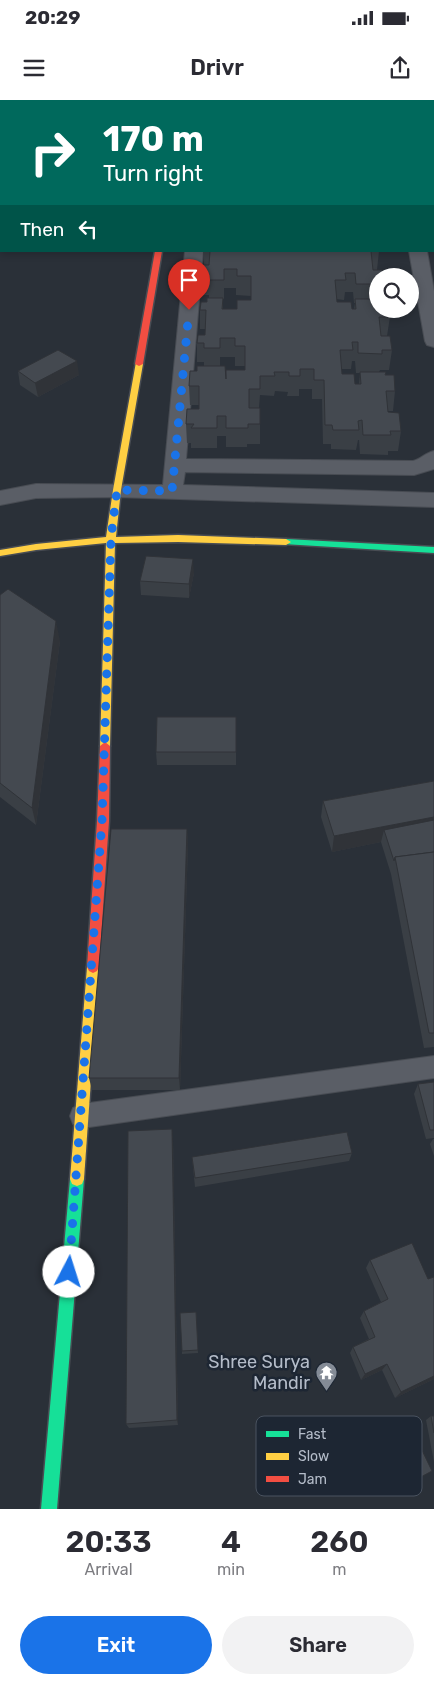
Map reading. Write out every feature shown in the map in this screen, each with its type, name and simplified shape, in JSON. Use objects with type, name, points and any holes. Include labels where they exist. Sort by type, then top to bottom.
[{"type":"street","points":[[49,1509],[82,1116],[102,821],[111,538],[117,490],[159,252]]},
{"type":"street","points":[[172,491],[194,252]]},
{"type":"street","points":[[418,252],[434,341]]},
{"type":"street","points":[[174,465],[414,468],[427,464],[434,457]]},
{"type":"street","points":[[0,498],[36,491],[117,490],[434,500]]},
{"type":"street","points":[[0,553],[111,538],[213,539],[434,550]]},
{"type":"lane","points":[[82,1116],[434,1067]]},
{"type":"building","points":[[210,252],[371,252],[373,268],[369,268],[369,284],[356,284],[355,273],[345,273],[346,280],[335,280],[337,302],[351,302],[352,309],[356,309],[355,299],[369,299],[369,318],[379,318],[381,336],[390,336],[392,350],[382,350],[382,354],[358,353],[358,342],[352,342],[353,350],[340,350],[342,374],[354,374],[355,384],[361,384],[360,372],[386,372],[385,375],[394,375],[395,391],[386,391],[388,412],[399,413],[401,431],[390,431],[391,435],[363,435],[362,420],[358,421],[359,430],[333,430],[332,425],[325,425],[324,380],[314,380],[314,369],[300,369],[300,376],[289,376],[289,372],[274,372],[275,376],[260,376],[260,389],[249,389],[249,408],[260,408],[260,424],[248,424],[248,428],[226,428],[226,416],[217,416],[217,428],[191,428],[194,424],[186,424],[187,409],[199,409],[199,386],[189,386],[190,371],[197,371],[197,366],[225,366],[226,379],[226,370],[245,370],[245,346],[235,346],[235,338],[220,338],[220,348],[204,348],[204,343],[197,343],[198,335],[205,335],[206,310],[200,310],[201,302],[207,302],[207,298],[223,298],[222,309],[237,309],[237,300],[251,300],[251,276],[237,276],[237,269],[224,269],[224,280],[209,280],[209,276],[203,276],[203,270],[198,270],[199,265],[209,265]]},
{"type":"building","points":[[58,350],[77,361],[35,383],[18,371]]},
{"type":"building","points":[[146,556],[193,559],[189,584],[140,581]]},
{"type":"building","points":[[8,589],[56,621],[32,808],[0,783],[0,595]]},
{"type":"building","points":[[157,717],[236,717],[236,752],[156,752]]},
{"type":"building","points":[[434,781],[434,817],[334,836],[323,801]]},
{"type":"building","points":[[434,820],[434,852],[395,857],[394,861],[384,830]]},
{"type":"building","points":[[111,829],[187,829],[179,1078],[89,1078]]},
{"type":"building","points":[[434,852],[434,1033],[429,1033],[395,857]]},
{"type":"building","points":[[434,1082],[434,1130],[430,1130],[418,1084]]},
{"type":"building","points":[[172,1129],[177,1420],[126,1424],[128,1131]]},
{"type":"building","points":[[347,1132],[352,1153],[195,1178],[192,1157]]},
{"type":"building","points":[[412,1243],[428,1279],[434,1277],[434,1376],[401,1392],[387,1364],[365,1374],[353,1347],[375,1337],[364,1311],[388,1299],[370,1260]]},
{"type":"building","points":[[196,1312],[198,1350],[182,1351],[180,1313]]},
{"type":"building","points":[[431,1416],[434,1416],[434,1433]]},
{"type":"building","points":[[422,1450],[432,1471],[422,1476]]},
{"type":"traffic: fast","points":[[286,542],[434,550]]},
{"type":"traffic: fast","points":[[49,1509],[77,1179]]},
{"type":"traffic: slow","points":[[105,746],[111,538],[117,490],[139,364]]},
{"type":"traffic: slow","points":[[0,553],[36,547],[107,540],[214,539],[286,542]]},
{"type":"traffic: slow","points":[[77,1179],[93,967]]},
{"type":"traffic: jam","points":[[139,364],[159,252]]},
{"type":"traffic: jam","points":[[93,967],[103,821],[105,746]]},
{"type":"place","name":"Shree Surya Mandir","points":[[326,1391]]},
{"type":"route","points":[[69,1272],[82,1116],[102,821],[111,538],[117,490],[172,491],[189,310]]}]
